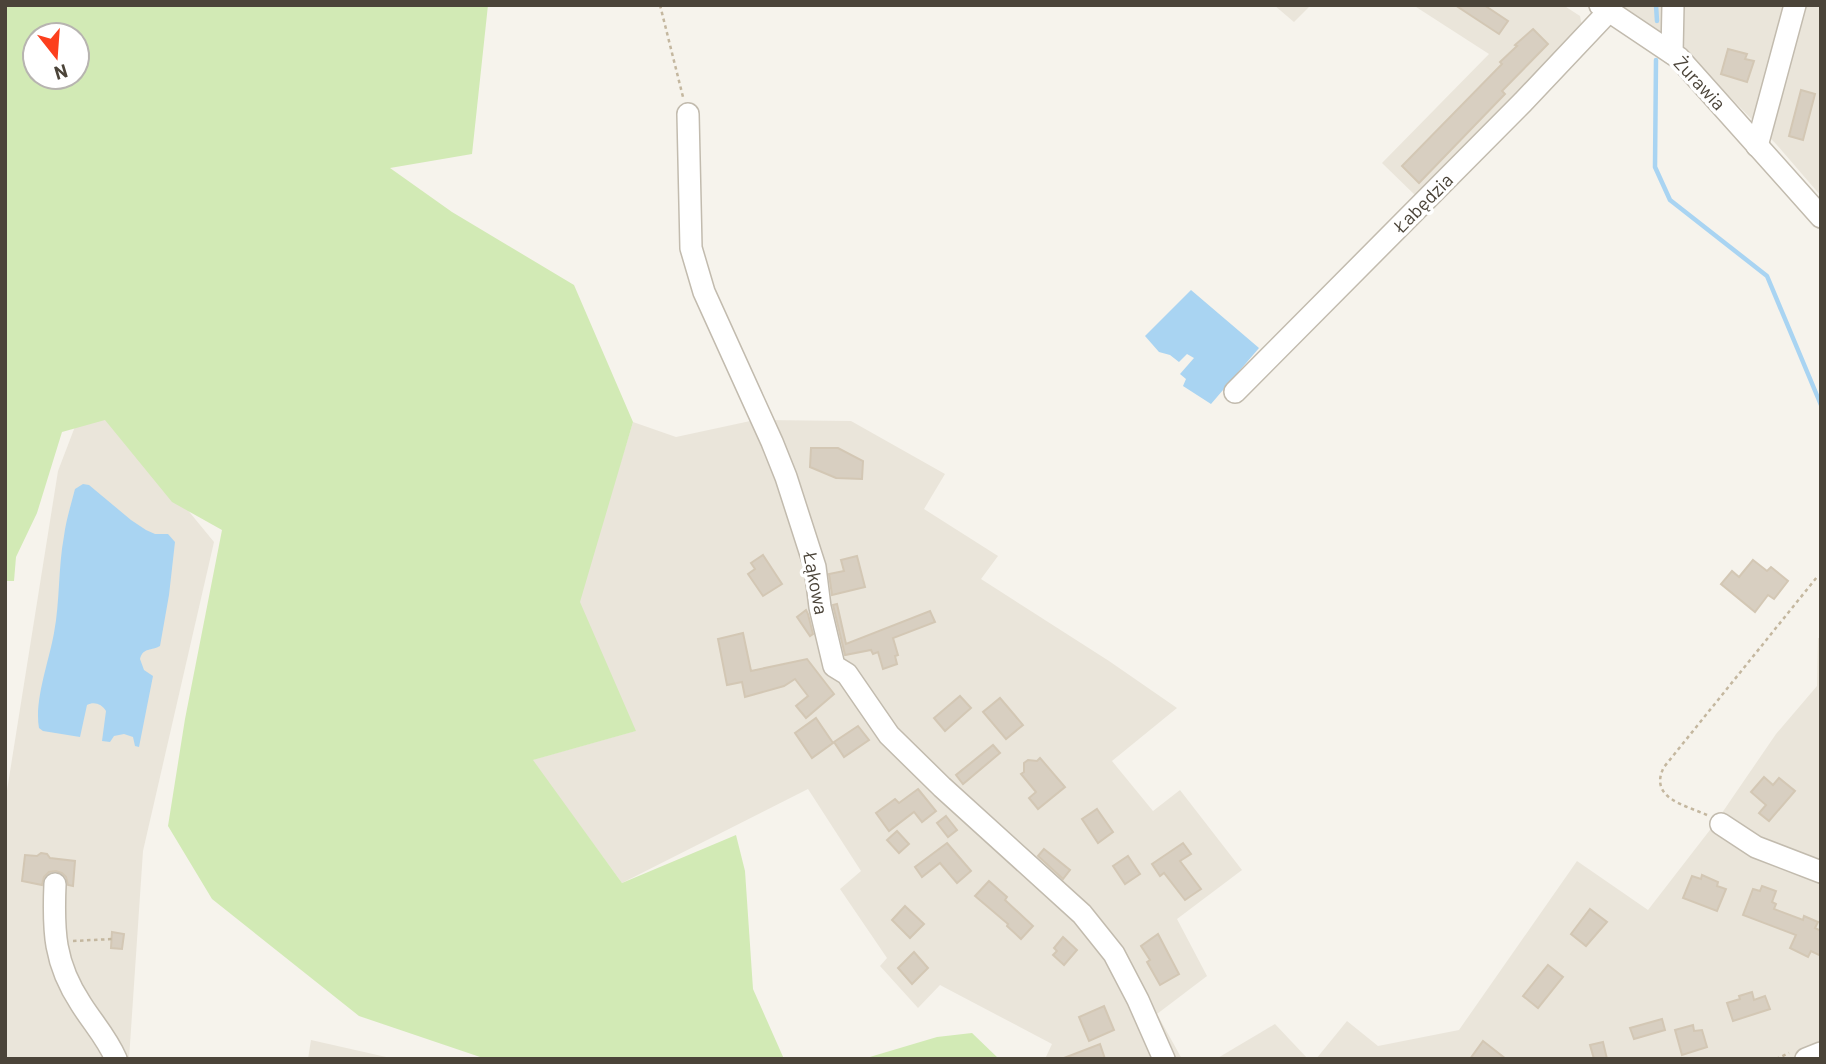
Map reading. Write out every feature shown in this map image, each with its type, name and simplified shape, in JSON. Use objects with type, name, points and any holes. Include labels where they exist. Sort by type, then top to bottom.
[{"type":"street","points":[[1672,53],[1673,5]]},
{"type":"street","points":[[1757,146],[1795,5]]},
{"type":"street","name":"Żurawia","points":[[1605,8],[1679,58],[1821,217]]},
{"type":"street","name":"Łabędzia","points":[[1235,392],[1523,102],[1605,8]]},
{"type":"street","name":"Łąkowa","points":[[688,114],[691,248],[704,292],[786,478],[815,567],[822,617],[834,666],[847,674],[889,735],[915,761],[1082,914],[1114,954],[1164,1059]]},
{"type":"street","points":[[1721,824],[1756,847],[1821,872]]},
{"type":"street","points":[[55,884],[53,922],[57,951],[66,979],[116,1059]]},
{"type":"street","points":[[1806,1059],[1821,1052]]},
{"type":"path","points":[[660,5],[688,114]]},
{"type":"path","points":[[1721,824],[1713,817],[1671,800],[1661,790],[1659,776],[1664,766],[1817,577]]},
{"type":"path","points":[[56,941],[112,939]]},
{"type":"shaded area","points":[[1274,5],[1311,5],[1294,22]]},
{"type":"shaded area","points":[[1413,5],[1563,5],[1580,16],[1583,31],[1418,198],[1382,163],[1489,54]]},
{"type":"shaded area","points":[[1619,5],[1821,5],[1821,196],[1776,144],[1678,44]]},
{"type":"shaded area","points":[[89,390],[214,542],[143,851],[129,1059],[5,1059],[5,803],[58,471]]},
{"type":"shaded area","points":[[755,420],[851,421],[945,474],[924,509],[998,556],[981,579],[1177,708],[1112,761],[1153,811],[1180,790],[1242,870],[1177,919],[1207,976],[1157,1014],[1182,1059],[1045,1059],[1052,1044],[940,985],[918,1008],[880,966],[887,958],[840,889],[861,871],[808,789],[622,883],[532,760],[635,731],[578,601],[633,422],[676,437]]},
{"type":"shaded area","points":[[1818,638],[1821,638],[1821,1059],[1316,1059],[1347,1021],[1378,1046],[1459,1030],[1577,861],[1648,910],[1713,826],[1776,734],[1817,686]]},
{"type":"shaded area","points":[[1275,1024],[1308,1059],[1216,1059]]},
{"type":"shaded area","points":[[311,1040],[395,1059],[308,1059]]},
{"type":"green space","points":[[5,5],[488,5],[472,154],[390,168],[452,212],[574,285],[633,422],[580,602],[636,731],[533,760],[622,883],[736,835],[745,871],[753,989],[784,1059],[486,1059],[359,1016],[212,899],[168,826],[185,719],[222,530],[172,502],[105,420],[62,432],[37,513],[16,557],[14,581],[5,581]]},
{"type":"green space","points":[[972,1033],[999,1059],[863,1059],[937,1037]]},
{"type":"water","points":[[1191,290],[1259,348],[1211,404],[1183,386],[1186,379],[1180,374],[1194,358],[1187,354],[1179,362],[1170,355],[1159,352],[1145,336]]},
{"type":"water","points":[[83,484],[89,485],[146,530],[155,534],[168,534],[175,542],[160,646],[146,651],[140,659],[144,670],[153,676],[139,747],[135,746],[133,737],[124,734],[114,736],[110,742],[102,741],[106,711],[95,703],[87,705],[80,737],[39,728],[39,706],[56,621],[65,530],[75,489]]},
{"type":"building","points":[[1455,5],[1484,5],[1508,21],[1499,34]]},
{"type":"building","points":[[1533,29],[1548,44],[1502,91],[1505,94],[1419,183],[1402,166]]},
{"type":"building","points":[[1728,49],[1747,54],[1745,59],[1754,61],[1747,82],[1721,74]]},
{"type":"building","points":[[1801,90],[1815,94],[1803,140],[1789,136]]},
{"type":"building","points":[[811,448],[838,448],[863,461],[862,479],[836,478],[810,467]]},
{"type":"building","points":[[763,555],[782,584],[763,596],[748,574],[755,569],[751,563]]},
{"type":"building","points":[[857,556],[865,587],[832,595],[829,574],[844,571],[841,560]]},
{"type":"building","points":[[1753,560],[1767,571],[1771,567],[1788,581],[1774,599],[1768,595],[1755,612],[1721,584],[1732,571],[1739,577]]},
{"type":"building","points":[[837,604],[846,644],[930,611],[935,622],[893,638],[898,655],[895,656],[897,664],[883,669],[878,652],[873,654],[871,650],[845,655],[833,605]]},
{"type":"building","points":[[806,610],[813,634],[810,636],[797,617]]},
{"type":"building","points":[[743,633],[751,671],[807,659],[834,694],[806,718],[796,706],[808,696],[795,679],[784,686],[745,697],[742,682],[727,685],[718,639]]},
{"type":"building","points":[[960,696],[971,708],[945,731],[934,718]]},
{"type":"building","points":[[1000,698],[1023,725],[1006,739],[983,712]]},
{"type":"building","points":[[816,718],[833,743],[812,758],[795,733]]},
{"type":"building","points":[[858,726],[869,740],[844,757],[834,742]]},
{"type":"building","points":[[993,745],[1000,753],[963,784],[956,775]]},
{"type":"building","points":[[1040,758],[1065,787],[1038,809],[1029,798],[1036,792],[1021,774],[1024,772],[1024,763]]},
{"type":"building","points":[[1764,777],[1773,785],[1779,778],[1795,791],[1769,821],[1759,813],[1766,805],[1751,792]]},
{"type":"building","points":[[918,789],[936,811],[922,822],[914,812],[889,831],[876,813],[895,799],[899,803]]},
{"type":"building","points":[[1097,809],[1113,832],[1098,843],[1082,819]]},
{"type":"building","points":[[946,816],[957,830],[948,837],[937,823]]},
{"type":"building","points":[[897,831],[909,844],[899,853],[887,840]]},
{"type":"building","points":[[947,843],[971,871],[957,883],[940,863],[922,877],[915,867]]},
{"type":"building","points":[[1183,843],[1191,854],[1180,861],[1201,889],[1185,900],[1164,873],[1160,876],[1152,864]]},
{"type":"building","points":[[1044,849],[1070,870],[1063,879],[1038,856]]},
{"type":"building","points":[[41,853],[50,858],[75,861],[73,886],[68,885],[66,877],[56,871],[49,872],[44,877],[42,885],[22,881],[25,855],[37,856]]},
{"type":"building","points":[[1128,856],[1140,874],[1125,884],[1113,866]]},
{"type":"building","points":[[1702,875],[1726,889],[1717,911],[1683,898],[1692,876],[1701,879]]},
{"type":"building","points":[[989,881],[1033,926],[1021,939],[975,896]]},
{"type":"building","points":[[1762,886],[1776,891],[1772,902],[1776,904],[1774,909],[1803,920],[1804,916],[1818,922],[1815,928],[1821,931],[1821,956],[1811,951],[1808,957],[1790,948],[1796,935],[1743,915],[1753,889],[1760,891]]},
{"type":"building","points":[[905,906],[924,924],[910,938],[892,920]]},
{"type":"building","points":[[1590,909],[1607,922],[1586,946],[1571,934]]},
{"type":"building","points":[[112,932],[124,934],[122,949],[111,948]]},
{"type":"building","points":[[1158,934],[1179,974],[1160,985],[1141,946]]},
{"type":"building","points":[[1063,937],[1077,950],[1064,965],[1053,955],[1057,951],[1054,948]]},
{"type":"building","points":[[914,952],[928,968],[912,984],[898,968]]},
{"type":"building","points":[[1548,965],[1563,977],[1538,1008],[1523,996]]},
{"type":"building","points":[[1752,992],[1754,1000],[1765,996],[1770,1009],[1733,1021],[1727,1003]]},
{"type":"building","points":[[1104,1006],[1114,1030],[1089,1041],[1079,1017]]},
{"type":"building","points":[[1662,1019],[1665,1030],[1634,1039],[1630,1028]]},
{"type":"building","points":[[1693,1025],[1694,1031],[1702,1030],[1707,1047],[1682,1055],[1675,1030]]},
{"type":"building","points":[[1483,1041],[1506,1059],[1470,1059]]},
{"type":"building","points":[[1603,1042],[1607,1059],[1594,1059],[1590,1045]]},
{"type":"building","points":[[1100,1044],[1105,1059],[1064,1059],[1064,1058]]},
{"type":"waterway","points":[[1656,5],[1657,21]]},
{"type":"waterway","points":[[1656,60],[1655,167],[1670,200],[1767,276],[1821,405]]}]
